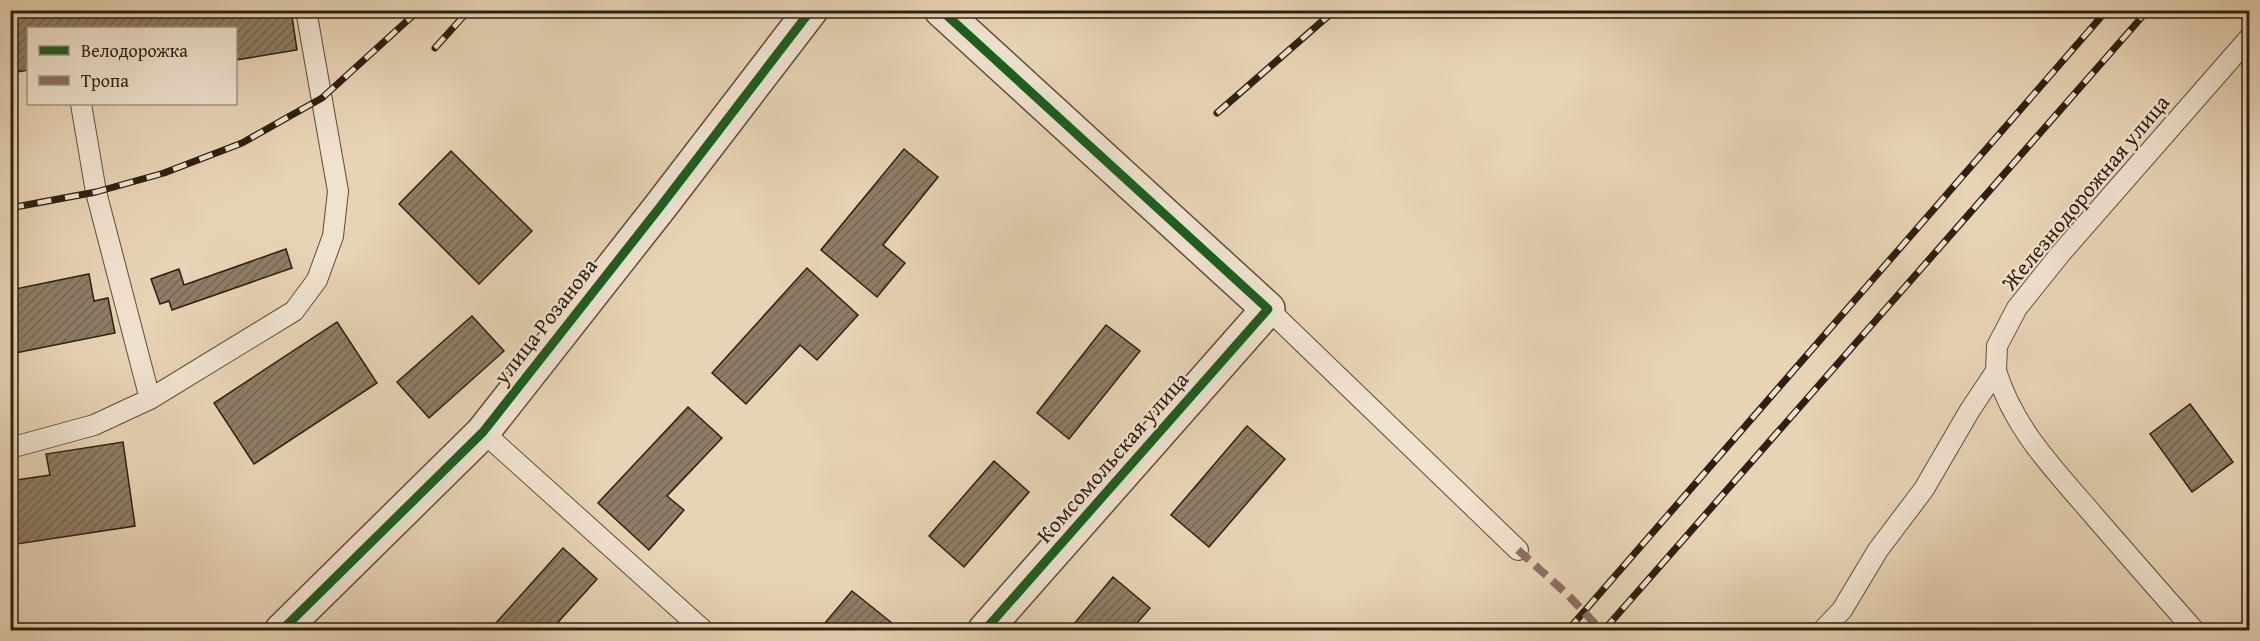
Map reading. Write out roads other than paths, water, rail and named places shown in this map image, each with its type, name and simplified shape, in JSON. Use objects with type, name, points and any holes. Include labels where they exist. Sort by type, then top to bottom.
[{"type":"street","name":"улица Розанова","points":[[282,630],[483,432],[811,10]]},
{"type":"street","points":[[941,10],[1268,309]]},
{"type":"street","name":"Комсомольская улица","points":[[985,630],[1268,309]]},
{"type":"lane","points":[[10,448],[94,425],[150,399],[294,311],[317,280],[333,236],[338,191],[306,10]]},
{"type":"lane","name":"Железнодорожная улица","points":[[1823,630],[1842,610],[1878,550],[1924,489],[1970,410],[1996,371],[1997,346],[2018,308],[2250,37]]},
{"type":"lane","points":[[81,105],[96,192],[150,399]]},
{"type":"lane","points":[[1268,309],[1518,550]]},
{"type":"lane","points":[[1996,371],[2012,412],[2045,459],[2194,630]]},
{"type":"lane","points":[[483,432],[704,630]]},
{"type":"railway","points":[[10,208],[96,192],[164,173],[242,143],[322,98],[419,10]]},
{"type":"railway","points":[[435,48],[469,10]]},
{"type":"railway","points":[[1217,113],[1335,10]]},
{"type":"railway","points":[[1568,630],[2107,10]]},
{"type":"railway","points":[[1604,630],[2148,10]]}]
